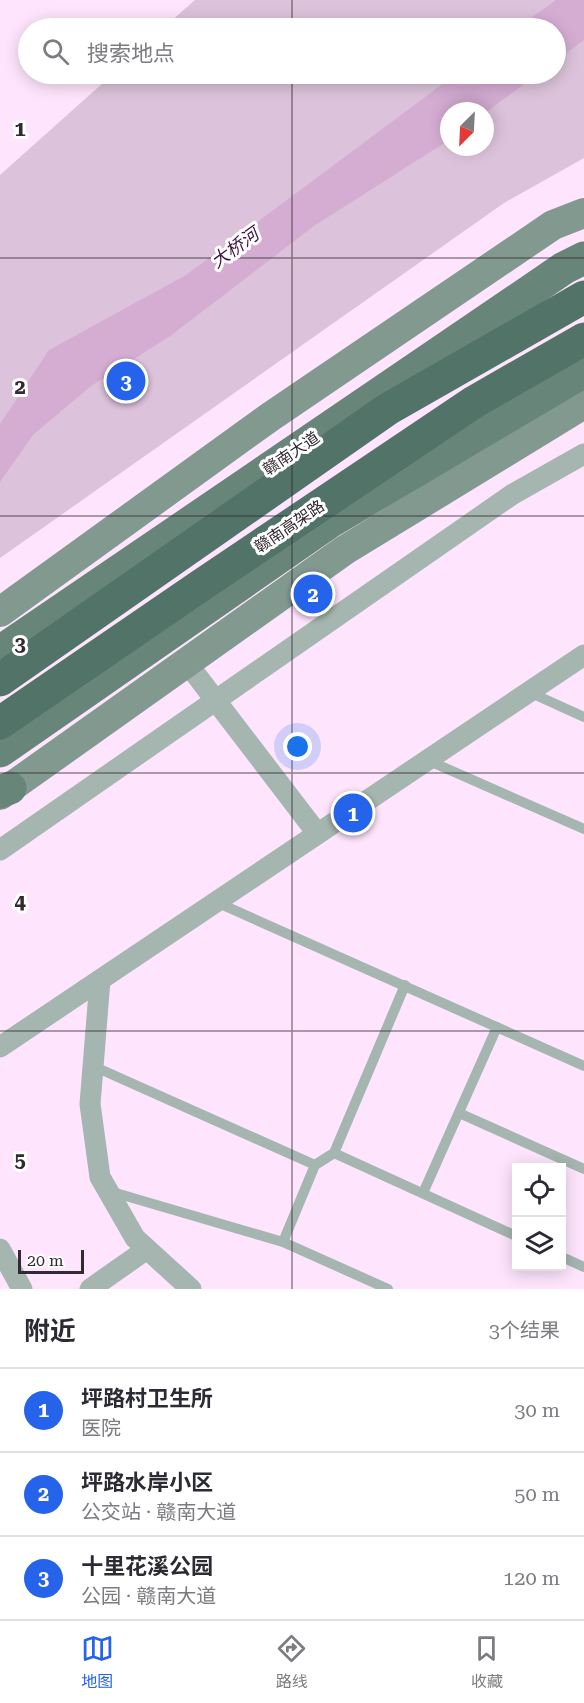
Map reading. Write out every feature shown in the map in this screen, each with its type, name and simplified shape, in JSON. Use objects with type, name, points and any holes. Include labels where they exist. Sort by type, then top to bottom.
[{"type":"highway","points":[[0,680],[388,408],[584,297]]},
{"type":"highway","name":"赣南高架路","points":[[0,723],[474,402],[584,339]]},
{"type":"main road","name":"赣南大道","points":[[0,652],[577,260]]},
{"type":"main road","points":[[0,751],[331,521],[584,371]]},
{"type":"street","points":[[0,612],[289,404],[553,225],[584,213]]},
{"type":"street","points":[[3,791],[345,550],[584,404]]},
{"type":"street","points":[[0,850],[513,494],[584,454]]},
{"type":"street","points":[[0,1047],[584,654]]},
{"type":"street","points":[[187,663],[317,833]]},
{"type":"street","points":[[100,980],[90,1104],[100,1177],[135,1238],[191,1289]]},
{"type":"street","points":[[0,1249],[22,1289]]},
{"type":"street","points":[[90,1289],[147,1249]]},
{"type":"lane","points":[[528,692],[584,717]]},
{"type":"lane","points":[[427,760],[584,829]]},
{"type":"lane","points":[[216,902],[584,1066]]},
{"type":"lane","points":[[283,1242],[315,1165],[334,1153],[405,986]]},
{"type":"lane","points":[[423,1193],[497,1027]]},
{"type":"lane","points":[[93,1066],[315,1165]]},
{"type":"lane","points":[[459,1113],[584,1169]]},
{"type":"lane","points":[[334,1153],[512,1234]]},
{"type":"lane","points":[[108,1191],[283,1242],[388,1289]]},
{"type":"lane","points":[[566,1259],[584,1267]]},
{"type":"shaded area","points":[[195,0],[584,0],[584,158],[504,203],[0,558],[0,175],[102,84],[566,84],[566,18],[174,18]]},
{"type":"water","points":[[556,0],[584,0],[584,40],[566,54],[566,18],[531,18]]},
{"type":"water","name":"大桥河","points":[[443,84],[524,84],[494,106],[494,102],[440,102],[440,146],[314,226],[169,337],[91,386],[33,435],[0,482],[0,424],[49,350],[186,275]]},
{"type":"place","name":"十里花溪公园","points":[[126,381]]},
{"type":"place","name":"坪路水岸小区","points":[[313,594]]},
{"type":"place","name":"坪路村卫生所","points":[[353,813]]}]
